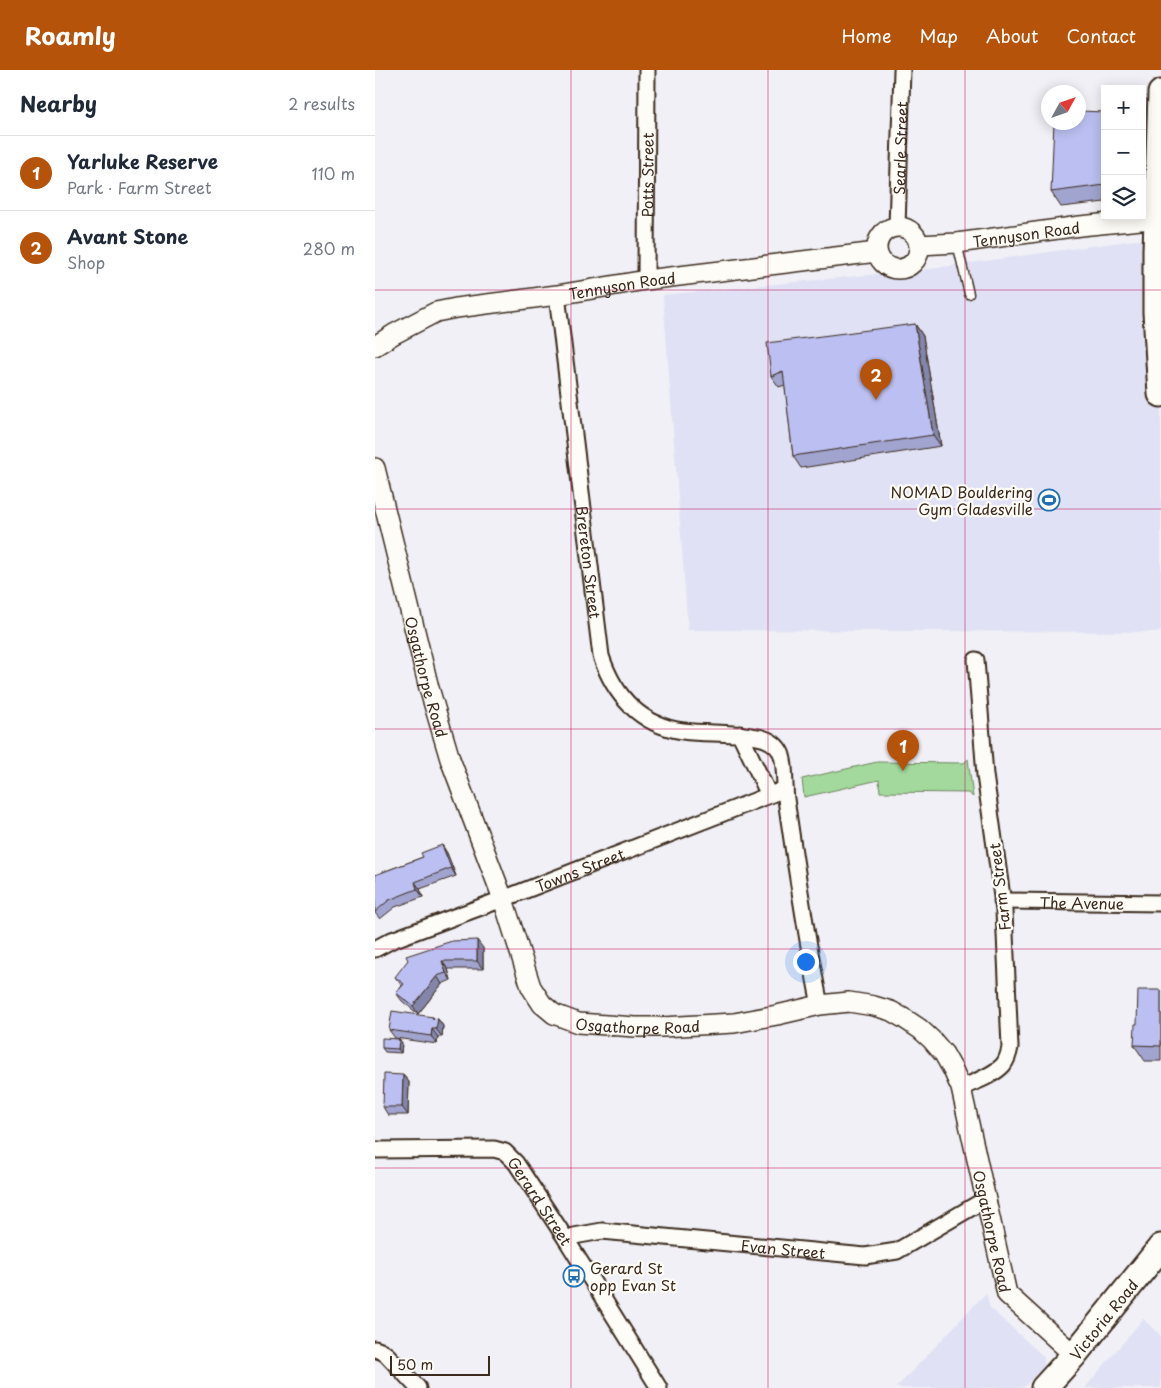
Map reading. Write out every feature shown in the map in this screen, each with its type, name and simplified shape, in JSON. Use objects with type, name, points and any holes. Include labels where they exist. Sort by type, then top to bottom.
[{"type":"highway","points":[[1161,93],[1156,312],[1161,394]]},
{"type":"highway","name":"Victoria Road","points":[[1044,1388],[1160,1254]]},
{"type":"highway","name":"Victoria Road","points":[[1062,1388],[1160,1254]]},
{"type":"street","name":"Potts Street","points":[[646,280],[647,70]]},
{"type":"street","name":"Searle Street","points":[[897,227],[902,70]]},
{"type":"street","name":"Tennyson Road","points":[[919,245],[1159,218]]},
{"type":"street","points":[[897,227],[907,229],[915,235],[919,245],[917,257],[912,264],[906,268],[897,269],[890,268],[882,262],[877,252],[879,239],[885,232],[897,227]]},
{"type":"street","name":"Tennyson Road","points":[[375,346],[393,334],[435,312],[456,308],[557,295],[646,280],[877,252]]},
{"type":"street","name":"Brereton Street","points":[[557,295],[601,656],[605,668],[619,694],[628,704],[655,723],[683,731],[740,734],[758,737],[767,740],[779,749],[782,757],[811,963],[820,1005]]},
{"type":"street","name":"Osgathorpe Road","points":[[375,468],[429,688],[450,759],[503,900],[531,987],[542,1004],[554,1014],[578,1023],[635,1027],[662,1028],[709,1025],[777,1016],[820,1005],[849,1002],[891,1011],[905,1019],[932,1040],[948,1062],[961,1088],[1007,1294],[1074,1355]]},
{"type":"street","name":"Farm Street","points":[[961,1088],[997,1070],[1004,1064],[1011,1047],[1003,901],[985,775],[976,660]]},
{"type":"street","points":[[740,734],[769,795]]},
{"type":"street","name":"Towns Street","points":[[375,949],[392,940],[503,900],[785,789]]},
{"type":"street","name":"The Avenue","points":[[1003,901],[1161,902]]},
{"type":"street","name":"Gerard Street","points":[[375,1150],[494,1149],[505,1152],[517,1163],[659,1388]]},
{"type":"street","name":"Evan Street","points":[[566,1239],[603,1231],[865,1256],[897,1251],[986,1199]]},
{"type":"street","points":[[375,1349],[387,1355],[418,1388]]},
{"type":"lane","points":[[957,242],[969,294]]},
{"type":"shaded area","points":[[1161,238],[1161,632],[688,630],[663,295],[929,269],[1127,241]]},
{"type":"shaded area","points":[[986,1293],[990,1308],[1044,1357],[1044,1366],[1023,1388],[896,1388]]},
{"type":"shaded area","points":[[1143,1319],[1161,1336],[1161,1388],[1085,1388]]},
{"type":"green space","points":[[968,759],[973,797],[968,793],[880,792],[879,780],[804,797],[802,779],[877,762],[964,763]]},
{"type":"building","points":[[1086,111],[1101,112],[1101,186],[1051,192],[1054,130],[1086,130]]},
{"type":"building","points":[[915,324],[933,435],[793,456],[783,371],[771,376],[767,343]]},
{"type":"building","points":[[442,845],[451,868],[415,882],[417,889],[389,900],[375,912],[375,875],[423,857],[421,853]]},
{"type":"building","points":[[477,940],[477,961],[442,961],[446,973],[437,976],[413,1006],[396,993],[404,984],[395,977],[408,960],[406,956],[452,941]]},
{"type":"building","points":[[1138,990],[1161,990],[1161,1046],[1134,1045]]},
{"type":"building","points":[[392,1011],[438,1019],[436,1029],[432,1029],[431,1036],[389,1030]]},
{"type":"building","points":[[382,1038],[399,1039],[398,1049],[382,1048]]},
{"type":"building","points":[[384,1074],[403,1075],[402,1107],[383,1107]]},
{"type":"place","name":"Avant Stone","points":[[876,400]]},
{"type":"place","name":"NOMAD Bouldering Gym Gladesville","points":[[1049,500]]},
{"type":"place","name":"Yarluke Reserve","points":[[903,771]]},
{"type":"place","name":"Gerard St opp Evan St","points":[[574,1276]]}]
